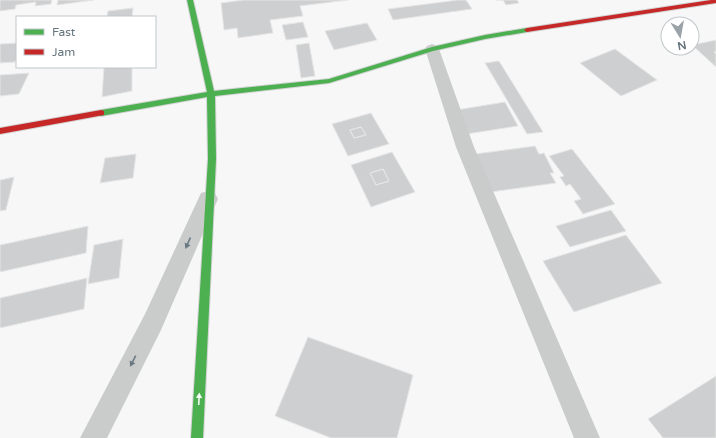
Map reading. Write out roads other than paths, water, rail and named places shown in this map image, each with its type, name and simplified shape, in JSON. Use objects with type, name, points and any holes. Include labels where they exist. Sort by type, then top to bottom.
[{"type":"street","points":[[190,0],[211,94],[212,159],[197,438]]},
{"type":"street","points":[[0,131],[211,94],[329,81],[432,49],[485,37],[716,1]]},
{"type":"street","points":[[432,49],[465,147],[587,438]]},
{"type":"street","points":[[93,438],[153,322],[210,195]]}]
